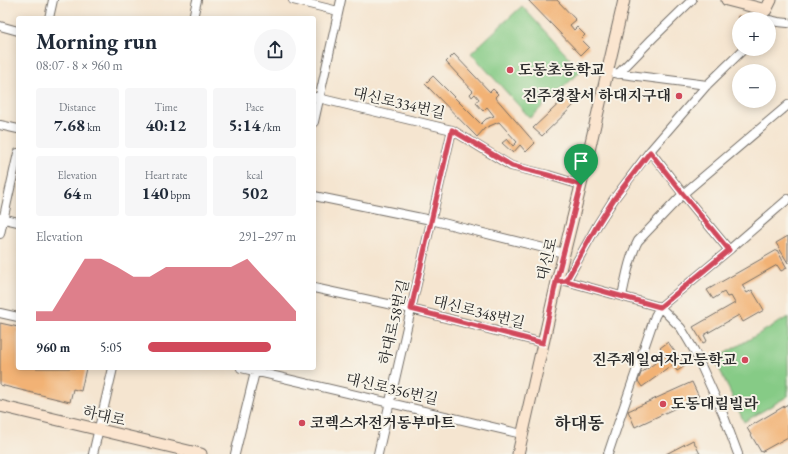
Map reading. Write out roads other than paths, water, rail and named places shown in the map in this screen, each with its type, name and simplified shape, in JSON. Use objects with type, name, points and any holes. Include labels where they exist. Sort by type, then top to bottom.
[{"type":"street","points":[[49,16],[53,0]]},
{"type":"street","points":[[193,16],[197,0]]},
{"type":"street","points":[[292,0],[338,11]]},
{"type":"street","points":[[317,98],[341,0]]},
{"type":"street","name":"대신로","points":[[518,454],[543,343],[561,281],[564,253],[581,185],[613,73],[624,0]]},
{"type":"street","points":[[613,73],[652,39],[692,0]]},
{"type":"street","points":[[727,0],[754,12]]},
{"type":"street","points":[[767,12],[771,0]]},
{"type":"street","points":[[776,21],[788,23]]},
{"type":"street","points":[[0,26],[16,30]]},
{"type":"street","points":[[737,56],[707,85],[650,152],[614,199],[561,281],[660,307],[681,328],[694,350],[723,414],[738,454]]},
{"type":"street","points":[[613,73],[707,85]]},
{"type":"street","name":"대신로334번길","points":[[317,98],[452,130],[512,166],[581,185]]},
{"type":"street","points":[[622,296],[630,259],[638,241],[683,194],[788,105]]},
{"type":"street","points":[[0,125],[16,129]]},
{"type":"street","name":"하대로58번길","points":[[378,454],[452,130]]},
{"type":"street","points":[[650,152],[729,250]]},
{"type":"street","points":[[0,234],[2,218],[16,161]]},
{"type":"street","points":[[316,196],[431,220],[564,253]]},
{"type":"street","points":[[608,454],[653,323],[660,307],[788,199]]},
{"type":"street","points":[[2,218],[16,222]]},
{"type":"street","name":"대신로348번길","points":[[316,288],[411,309],[543,343]]},
{"type":"street","points":[[0,313],[16,317]]},
{"type":"street","points":[[93,454],[113,370]]},
{"type":"street","points":[[235,454],[255,370]]},
{"type":"street","name":"대신로356번길","points":[[255,370],[522,434]]},
{"type":"street","name":"하대로","points":[[0,406],[201,454]]},
{"type":"place","name":"도동초등학교","points":[[510,70]]},
{"type":"place","name":"진주경찰서 하대지구대","points":[[679,96]]},
{"type":"place","name":"진주제일여자고등학교","points":[[745,360]]},
{"type":"place","name":"도동대림빌라","points":[[663,404]]},
{"type":"place","name":"코렉스자전거동부마트","points":[[302,423]]},
{"type":"district","name":"하대동","points":[[579,423]]}]
